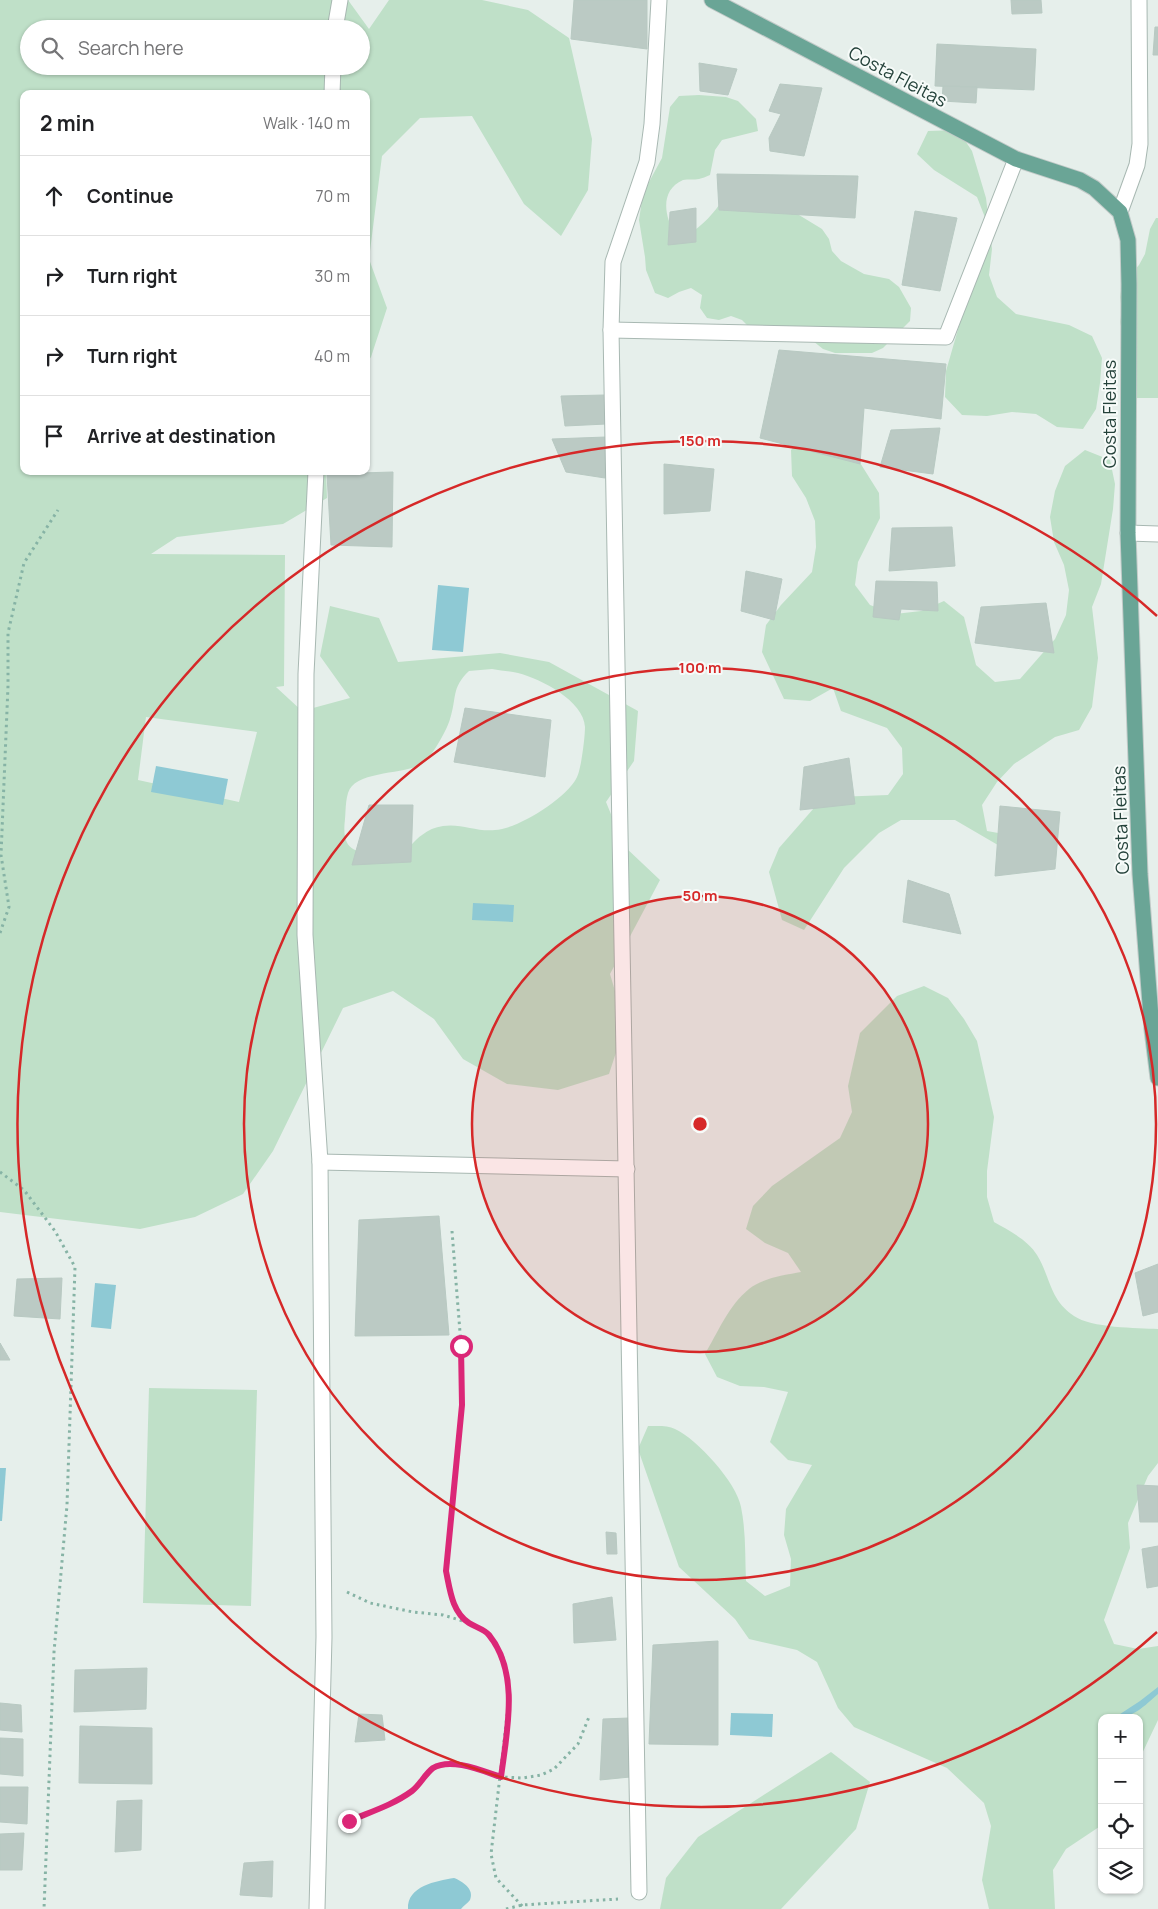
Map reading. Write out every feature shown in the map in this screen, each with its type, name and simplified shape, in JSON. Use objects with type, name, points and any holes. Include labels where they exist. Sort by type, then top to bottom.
[{"type":"main road","name":"Costa Fleitas","points":[[712,0],[1016,159],[1080,180],[1094,188],[1120,212],[1128,240],[1130,284],[1128,533],[1140,874],[1152,1030],[1158,1078]]},
{"type":"street","points":[[337,20],[340,0]]},
{"type":"street","points":[[639,1892],[628,1169],[611,330],[613,262],[647,162],[652,124],[659,0]]},
{"type":"street","points":[[1120,212],[1137,165],[1140,144],[1139,0]]},
{"type":"street","points":[[332,90],[333,75]]},
{"type":"street","points":[[611,330],[946,336],[1016,159]]},
{"type":"street","points":[[316,475],[306,674],[305,935],[320,1162],[324,1637],[317,1909]]},
{"type":"street","points":[[1128,533],[1158,534]]},
{"type":"street","points":[[320,1162],[628,1169]]},
{"type":"path","points":[[0,933],[9,907],[0,855],[8,686],[8,633],[24,563],[58,510]]},
{"type":"path","points":[[0,1172],[24,1190],[55,1231],[75,1267],[67,1505],[54,1652],[44,1909]]},
{"type":"path","points":[[452,1231],[461,1346],[462,1405],[446,1571],[451,1597],[460,1616],[488,1633],[504,1659],[509,1698],[491,1854],[496,1878],[525,1909]]},
{"type":"path","points":[[346,1592],[370,1603],[413,1612],[443,1615],[469,1623]]},
{"type":"path","points":[[349,1821],[396,1801],[414,1790],[434,1768],[446,1764],[468,1766],[501,1777],[523,1778],[541,1775],[554,1769],[578,1744],[589,1717]]},
{"type":"path","points":[[506,1909],[522,1905],[617,1900],[620,1895]]},
{"type":"green space","points":[[0,0],[348,0],[362,20],[20,20],[20,75],[370,75],[370,28],[389,0],[482,0],[528,10],[569,38],[592,139],[588,190],[561,236],[524,204],[472,116],[420,118],[382,156],[370,251],[370,90],[20,90],[20,475],[326,475],[327,498],[283,524],[177,537],[151,554],[285,555],[284,686],[276,687],[302,711],[350,698],[320,656],[330,606],[379,618],[398,662],[500,653],[549,662],[638,711],[634,761],[606,802],[624,846],[660,880],[610,974],[625,1025],[609,1074],[558,1090],[507,1084],[463,1059],[434,1019],[393,991],[343,1008],[273,1151],[243,1194],[195,1217],[140,1229],[0,1212]],"holes":[[[492,669],[518,673],[538,680],[560,692],[577,708],[583,717],[585,727],[581,762],[578,775],[570,787],[552,804],[540,812],[505,828],[482,830],[449,825],[434,828],[400,852],[365,852],[352,848],[345,838],[344,830],[346,802],[352,786],[368,777],[411,768],[426,761],[446,729],[452,712],[455,694],[463,677],[469,671]],[[146,717],[257,732],[239,802],[138,780]]]},
{"type":"green space","points":[[679,96],[726,97],[738,101],[756,119],[758,131],[722,140],[715,150],[710,175],[699,179],[683,180],[670,190],[666,204],[668,219],[675,233],[687,235],[693,231],[708,219],[724,198],[761,197],[799,215],[822,229],[829,239],[832,251],[841,261],[864,274],[889,279],[899,287],[911,308],[910,321],[883,348],[872,353],[835,353],[823,349],[803,333],[751,329],[742,320],[731,316],[719,320],[707,318],[700,308],[702,295],[691,288],[668,298],[655,293],[646,270],[639,220],[643,193],[662,158],[670,107]]},
{"type":"green space","points":[[958,130],[972,151],[986,198],[992,249],[989,275],[997,297],[1016,314],[1069,325],[1092,336],[1102,358],[1096,409],[1083,429],[1057,427],[1036,414],[1012,412],[987,416],[962,415],[945,397],[946,371],[961,319],[979,269],[986,220],[977,197],[934,170],[917,154],[928,131]]},
{"type":"green space","points":[[1156,218],[1158,218],[1158,398],[1132,398],[1126,347],[1120,322],[1122,310],[1120,297],[1122,284],[1139,265],[1145,254],[1150,229]]},
{"type":"green space","points":[[370,262],[387,308],[370,358]]},
{"type":"green space","points":[[808,432],[852,450],[879,493],[880,518],[858,562],[855,585],[870,605],[895,614],[921,611],[944,601],[964,617],[976,665],[995,682],[1020,679],[1055,639],[1066,615],[1069,590],[1064,565],[1054,542],[1050,517],[1055,491],[1065,466],[1085,450],[1110,460],[1115,484],[1101,584],[1092,607],[1098,658],[1092,707],[1079,730],[1055,737],[1014,764],[997,782],[982,805],[987,831],[1037,840],[1020,858],[955,820],[901,820],[879,833],[844,868],[804,930],[782,920],[769,872],[779,848],[814,808],[836,797],[888,795],[903,774],[902,748],[887,728],[841,711],[833,688],[810,701],[784,699],[762,652],[766,625],[781,605],[812,572],[816,547],[815,521],[806,498],[792,476],[791,450]]},
{"type":"green space","points":[[924,986],[948,998],[964,1019],[977,1041],[994,1117],[987,1171],[987,1197],[994,1222],[1017,1236],[1033,1250],[1042,1264],[1055,1295],[1060,1303],[1074,1316],[1091,1323],[1103,1325],[1158,1329],[1158,1463],[1148,1476],[1128,1523],[1130,1548],[1104,1620],[1114,1644],[1138,1649],[1158,1646],[1158,1720],[1143,1752],[1143,1714],[1098,1714],[1098,1828],[1066,1849],[1053,1870],[1055,1909],[989,1909],[982,1880],[991,1826],[984,1803],[947,1768],[854,1727],[838,1708],[817,1662],[797,1650],[749,1639],[735,1619],[679,1567],[638,1449],[648,1426],[672,1428],[694,1442],[724,1474],[738,1497],[744,1525],[746,1581],[765,1596],[790,1586],[791,1559],[784,1535],[786,1509],[812,1465],[788,1460],[770,1442],[788,1392],[764,1387],[740,1386],[717,1377],[705,1354],[730,1311],[749,1289],[767,1280],[801,1272],[788,1253],[765,1243],[746,1229],[753,1206],[772,1186],[840,1138],[852,1112],[848,1086],[860,1033],[897,996]]},
{"type":"green space","points":[[149,1388],[257,1390],[251,1606],[143,1603]]},
{"type":"green space","points":[[831,1752],[870,1782],[856,1829],[781,1909],[660,1909],[666,1878],[698,1837]]},
{"type":"water","points":[[438,585],[469,588],[463,652],[432,650]]},
{"type":"water","points":[[156,766],[228,779],[223,805],[151,792]]},
{"type":"water","points":[[473,903],[514,905],[513,922],[472,920]]},
{"type":"water","points":[[95,1283],[116,1285],[111,1329],[91,1327]]},
{"type":"water","points":[[0,1468],[6,1468],[2,1521],[0,1521]]},
{"type":"water","points":[[1158,1687],[1158,1694],[1143,1707],[1133,1714],[1120,1714]]},
{"type":"water","points":[[731,1713],[773,1714],[772,1737],[730,1735]]},
{"type":"water","points":[[454,1878],[464,1883],[471,1892],[470,1900],[461,1909],[408,1909],[409,1901],[417,1890],[431,1883]]},
{"type":"building","points":[[574,0],[647,0],[647,49],[571,39]]},
{"type":"building","points":[[1011,0],[1041,0],[1042,13],[1012,14]]},
{"type":"building","points":[[1155,27],[1158,27],[1158,55],[1153,55]]},
{"type":"building","points":[[937,44],[1036,49],[1034,90],[935,86]]},
{"type":"building","points":[[699,63],[737,69],[728,95],[700,91]]},
{"type":"building","points":[[780,84],[822,88],[804,156],[770,151],[769,138],[781,114],[769,111]]},
{"type":"building","points":[[943,86],[977,87],[976,103],[942,101]]},
{"type":"building","points":[[717,174],[858,176],[855,218],[719,210]]},
{"type":"building","points":[[696,208],[696,242],[668,245],[670,212]]},
{"type":"building","points":[[915,211],[957,218],[940,291],[902,285]]},
{"type":"building","points":[[779,350],[946,364],[941,419],[864,408],[860,464],[760,438]]},
{"type":"building","points":[[605,395],[606,424],[565,426],[561,396]]},
{"type":"building","points":[[940,428],[933,474],[880,467],[891,430]]},
{"type":"building","points":[[606,437],[605,478],[566,472],[552,439]]},
{"type":"building","points":[[664,464],[714,469],[710,511],[664,514]]},
{"type":"building","points":[[393,472],[392,547],[331,545],[327,475],[370,475],[370,473]]},
{"type":"building","points":[[952,527],[955,566],[889,571],[892,528]]},
{"type":"building","points":[[746,571],[782,579],[774,620],[741,611]]},
{"type":"building","points":[[876,581],[937,582],[938,611],[901,609],[899,620],[873,617]]},
{"type":"building","points":[[1046,603],[1054,653],[975,643],[981,607]]},
{"type":"building","points":[[465,708],[551,720],[545,777],[454,762]]},
{"type":"building","points":[[849,758],[855,804],[800,810],[804,767]]},
{"type":"building","points":[[369,805],[413,805],[411,862],[352,865]]},
{"type":"building","points":[[1000,806],[1060,812],[1055,869],[995,876]]},
{"type":"building","points":[[908,880],[949,894],[961,934],[903,922]]},
{"type":"building","points":[[439,1216],[449,1335],[355,1336],[359,1220]]},
{"type":"building","points":[[1158,1264],[1158,1312],[1143,1316],[1135,1273]]},
{"type":"building","points":[[62,1278],[60,1319],[14,1316],[17,1279]]},
{"type":"building","points":[[0,1343],[10,1360],[0,1360]]},
{"type":"building","points":[[1137,1485],[1158,1486],[1158,1522],[1140,1522]]},
{"type":"building","points":[[606,1532],[616,1533],[617,1554],[607,1554]]},
{"type":"building","points":[[1158,1546],[1158,1586],[1147,1588],[1142,1549]]},
{"type":"building","points":[[612,1597],[616,1640],[574,1643],[573,1604]]},
{"type":"building","points":[[718,1641],[718,1745],[649,1744],[653,1645]]},
{"type":"building","points":[[147,1668],[146,1709],[74,1712],[75,1670]]},
{"type":"building","points":[[0,1703],[21,1705],[22,1732],[0,1730]]},
{"type":"building","points":[[359,1714],[382,1715],[385,1740],[355,1742]]},
{"type":"building","points":[[629,1718],[630,1777],[600,1780],[603,1719]]},
{"type":"building","points":[[80,1726],[152,1728],[152,1784],[79,1783]]},
{"type":"building","points":[[0,1738],[23,1739],[23,1776],[0,1774]]},
{"type":"building","points":[[0,1787],[28,1787],[27,1824],[0,1822]]},
{"type":"building","points":[[142,1800],[141,1850],[115,1852],[117,1801]]},
{"type":"building","points":[[24,1833],[22,1870],[0,1870],[0,1834]]},
{"type":"building","points":[[273,1861],[272,1897],[240,1895],[244,1863]]},
{"type":"route","points":[[349,1821],[396,1801],[414,1790],[434,1768],[446,1764],[468,1766],[501,1777],[509,1698],[504,1659],[488,1633],[460,1616],[451,1597],[446,1571],[462,1405],[461,1346]]}]
